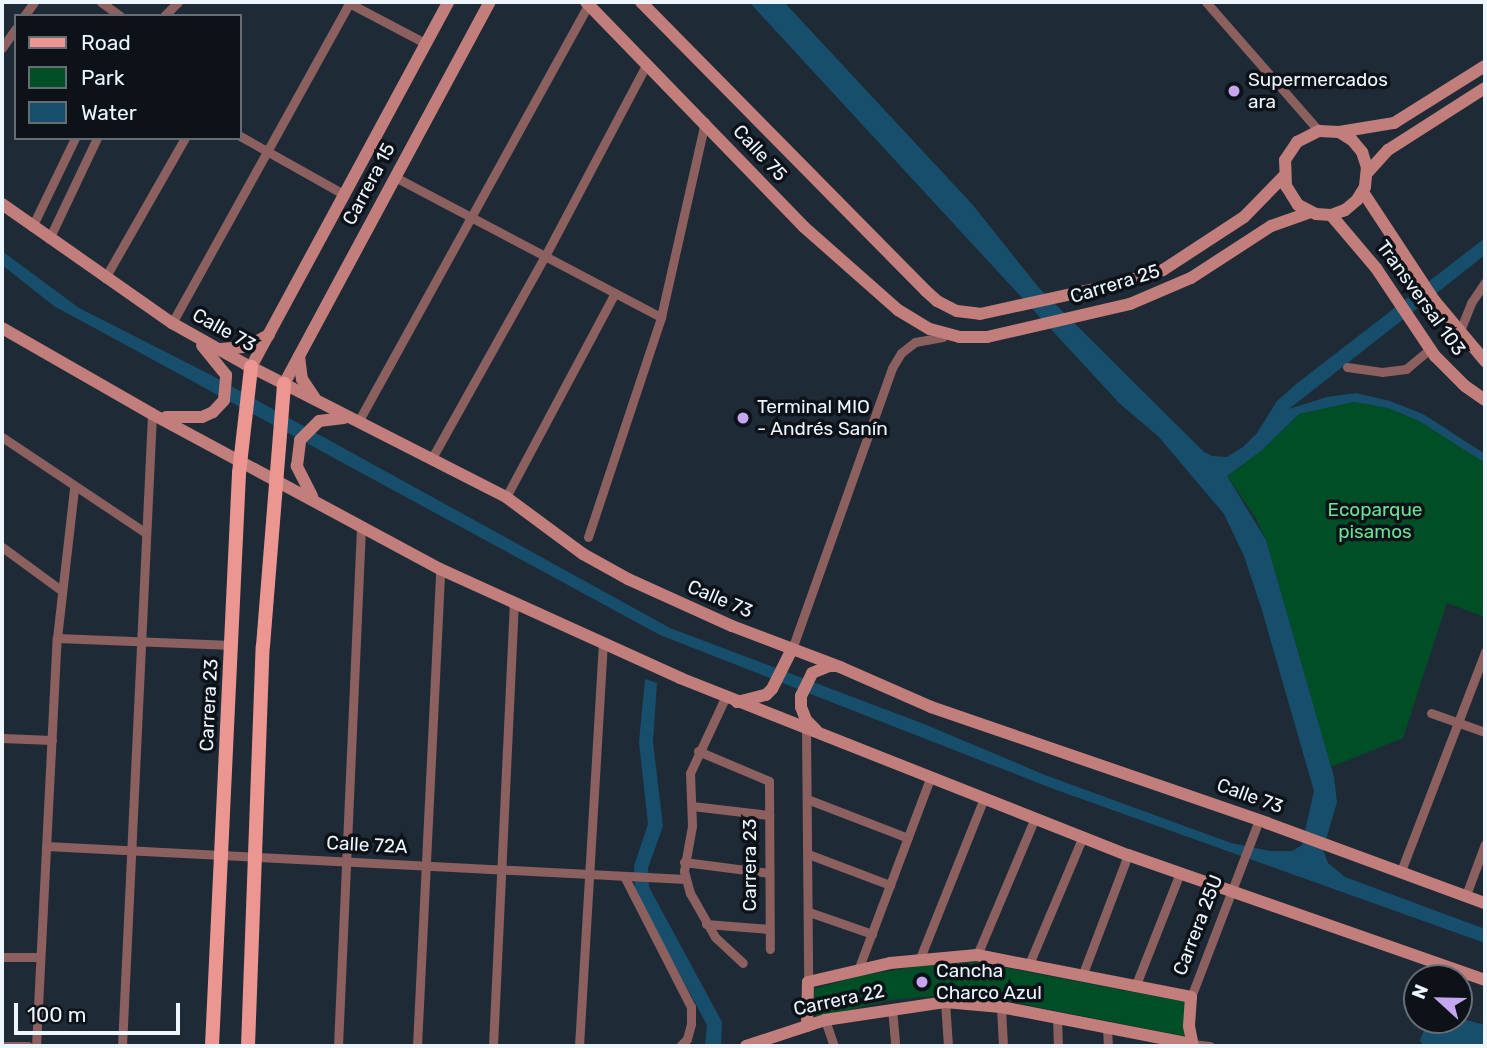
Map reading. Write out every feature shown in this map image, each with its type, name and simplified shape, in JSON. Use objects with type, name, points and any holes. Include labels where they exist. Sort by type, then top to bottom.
[{"type":"main road","name":"Carrera 15","points":[[251,371],[448,2]]},
{"type":"main road","name":"Carrera 15","points":[[283,389],[490,2]]},
{"type":"main road","name":"Calle 75","points":[[641,2],[937,301]]},
{"type":"main road","name":"Calle 75","points":[[587,3],[804,227],[898,310],[915,321]]},
{"type":"main road","points":[[1319,131],[1339,132],[1394,123],[1485,65]]},
{"type":"main road","points":[[1331,215],[1350,207],[1363,192],[1368,172],[1388,150],[1485,88]]},
{"type":"main road","name":"Carrera 25","points":[[937,301],[957,311],[981,314],[1122,283],[1163,270],[1202,247],[1253,210],[1284,176],[1285,160],[1293,146],[1305,136],[1319,131]]},
{"type":"main road","points":[[1339,132],[1359,147],[1368,172]]},
{"type":"main road","points":[[1284,176],[1292,198],[1311,212]]},
{"type":"main road","name":"Transversal 103","points":[[1363,192],[1399,251],[1434,300],[1459,333],[1483,355]]},
{"type":"main road","name":"Calle 73","points":[[2,204],[105,278],[251,371],[283,389],[319,402],[506,497],[583,554],[628,579],[931,707],[1291,831],[1336,850],[1485,903]]},
{"type":"main road","name":"Carrera 25","points":[[915,321],[930,329],[959,337],[987,337],[1130,304],[1191,278],[1271,226],[1311,212],[1331,215]]},
{"type":"main road","name":"Transversal 103","points":[[1331,215],[1376,268],[1430,349],[1465,386],[1485,400]]},
{"type":"main road","points":[[2,328],[160,416],[242,454],[316,501],[440,569],[603,645],[731,700],[810,727],[1128,855],[1180,873],[1234,887],[1485,980]]},
{"type":"main road","points":[[160,416],[202,417],[213,412],[224,400],[226,375],[211,347],[243,348],[270,335]]},
{"type":"main road","points":[[299,356],[302,379],[319,402]]},
{"type":"main road","name":"Carrera 23","points":[[212,1046],[242,454],[251,371]]},
{"type":"main road","points":[[248,1046],[263,646],[283,389]]},
{"type":"main road","points":[[316,501],[302,481],[296,461],[302,437],[319,421],[339,416],[358,422]]},
{"type":"main road","points":[[731,700],[755,698],[772,689],[786,666],[792,649]]},
{"type":"main road","points":[[810,727],[801,707],[801,696],[812,673],[840,667]]},
{"type":"main road","name":"Carrera 22","points":[[808,982],[920,958],[977,956],[1191,997]]},
{"type":"main road","points":[[807,1026],[808,982]]},
{"type":"main road","name":"Carrera 25U","points":[[1191,997],[1192,1045]]},
{"type":"main road","name":"Carrera 22","points":[[746,1046],[825,1020],[945,1002],[1001,1007],[1107,1028],[1165,1043],[1192,1045]]},
{"type":"street","points":[[101,2],[117,14]]},
{"type":"street","points":[[177,326],[349,2],[425,43]]},
{"type":"street","points":[[1206,2],[1319,131]]},
{"type":"street","points":[[358,422],[587,3]]},
{"type":"street","points":[[2,48],[14,31]]},
{"type":"street","points":[[432,458],[545,256],[647,63]]},
{"type":"street","points":[[588,537],[661,317],[705,122]]},
{"type":"street","points":[[242,137],[345,195]]},
{"type":"street","points":[[32,227],[74,140]]},
{"type":"street","points":[[49,239],[96,140]]},
{"type":"street","points":[[105,278],[184,140]]},
{"type":"street","points":[[395,177],[661,317]]},
{"type":"street","points":[[1459,333],[1471,303],[1485,282]]},
{"type":"street","points":[[506,497],[615,293]]},
{"type":"street","points":[[792,649],[892,368],[901,353],[915,342],[931,337],[959,337]]},
{"type":"street","points":[[1347,367],[1382,372],[1406,369],[1430,349]]},
{"type":"street","points":[[122,1046],[146,533],[160,416]]},
{"type":"street","points":[[2,437],[74,488],[146,533]]},
{"type":"street","points":[[36,1046],[61,590],[74,488]]},
{"type":"street","points":[[338,1046],[361,527]]},
{"type":"street","points":[[2,547],[61,590]]},
{"type":"street","points":[[417,1046],[440,569]]},
{"type":"street","points":[[493,1046],[514,604]]},
{"type":"street","points":[[58,638],[232,645]]},
{"type":"street","points":[[579,1046],[603,645]]},
{"type":"street","points":[[1401,871],[1485,652]]},
{"type":"street","points":[[731,700],[698,751],[690,774],[692,826],[684,862],[685,879],[706,924],[723,946],[744,963]]},
{"type":"street","points":[[1432,713],[1485,732]]},
{"type":"street","points":[[808,982],[807,799],[810,727]]},
{"type":"street","points":[[2,738],[52,740]]},
{"type":"street","name":"Carrera 23","points":[[698,751],[769,781],[770,949]]},
{"type":"street","points":[[858,970],[931,776]]},
{"type":"street","points":[[920,958],[984,798]]},
{"type":"street","points":[[807,799],[908,838]]},
{"type":"street","points":[[692,806],[769,816]]},
{"type":"street","points":[[977,956],[1035,818]]},
{"type":"street","name":"Carrera 25U","points":[[1191,997],[1259,820]]},
{"type":"street","points":[[1029,964],[1083,836]]},
{"type":"street","points":[[1466,895],[1485,844]]},
{"type":"street","name":"Calle 72A","points":[[46,846],[627,876],[653,875],[685,879]]},
{"type":"street","points":[[808,854],[890,886]]},
{"type":"street","points":[[1082,975],[1128,855]]},
{"type":"street","points":[[684,862],[769,873]]},
{"type":"street","points":[[1135,987],[1180,873]]},
{"type":"street","points":[[627,876],[691,1007],[691,1024],[680,1046]]},
{"type":"street","points":[[809,912],[872,934]]},
{"type":"street","points":[[706,924],[769,929]]},
{"type":"street","points":[[2,957],[40,957]]},
{"type":"street","points":[[945,1002],[948,1046]]},
{"type":"street","points":[[1001,1007],[1003,1046]]},
{"type":"street","points":[[892,1008],[895,1046]]},
{"type":"street","points":[[1057,1018],[1058,1046]]},
{"type":"street","points":[[825,1020],[834,1046]]},
{"type":"street","points":[[1107,1028],[1108,1046]]},
{"type":"street","points":[[1192,1045],[1210,1046]]},
{"type":"street","points":[[2,1046],[28,1046]]},
{"type":"green space","name":"Ecoparque pisamos","points":[[1354,402],[1388,408],[1419,421],[1485,463],[1485,617],[1447,603],[1403,738],[1331,767],[1266,540],[1255,517],[1227,476],[1261,451],[1299,414]]},
{"type":"green space","points":[[976,962],[1185,1002],[1184,1036],[1002,1000],[945,995],[891,1000],[816,1018],[814,989],[859,976],[920,966]]},
{"type":"water","points":[[749,2],[784,2],[972,204],[1039,288],[1204,452],[1212,456],[1227,457],[1243,447],[1257,433],[1277,401],[1295,385],[1485,238],[1485,255],[1289,409],[1327,397],[1356,393],[1390,401],[1423,414],[1485,454],[1485,463],[1419,421],[1388,408],[1354,402],[1299,414],[1261,451],[1227,476],[1266,540],[1334,777],[1337,802],[1323,850],[1328,863],[1345,877],[1485,929],[1485,943],[1051,788],[660,635],[54,306],[2,265],[2,251],[79,308],[211,375],[670,628],[924,724],[1045,775],[1231,843],[1270,851],[1292,851],[1302,845],[1314,791],[1261,607],[1244,556],[1224,514],[1158,436],[1120,404]]},
{"type":"water","points":[[645,679],[657,683],[653,742],[663,826],[648,868],[649,887],[722,1022],[721,1046],[705,1046],[707,1025],[635,891],[634,866],[648,824],[639,742]]},
{"type":"water","points":[[1473,1022],[1485,1025],[1485,1046],[1423,1046],[1420,1040],[1422,1034],[1473,1034]]},
{"type":"place","name":"Supermercados ara","points":[[1234,91]]},
{"type":"place","name":"Terminal MIO - Andrés Sanín","points":[[743,418]]},
{"type":"place","name":"Cancha Charco Azul","points":[[922,982]]}]
